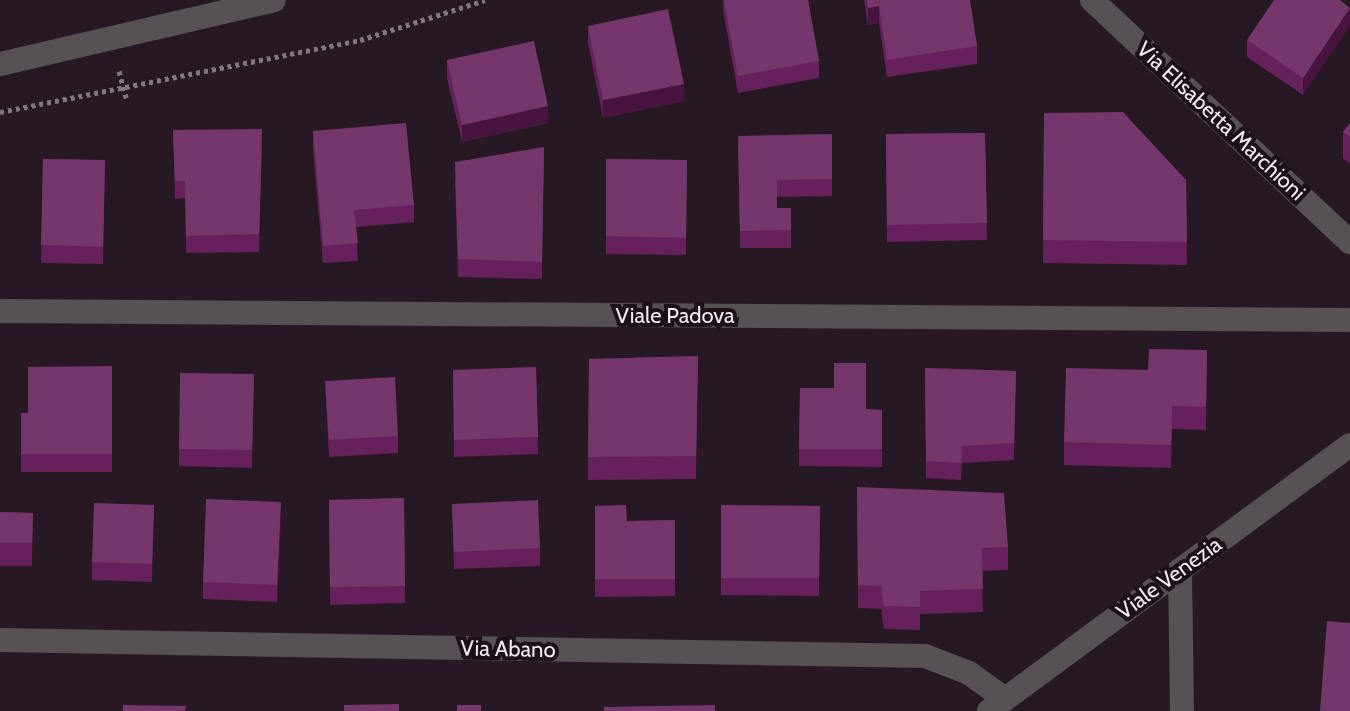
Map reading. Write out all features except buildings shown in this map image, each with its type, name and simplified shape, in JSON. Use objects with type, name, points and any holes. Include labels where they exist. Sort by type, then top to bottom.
[{"type":"street","points":[[0,64],[274,0]]},
{"type":"street","name":"Via Elisabetta Marchioni","points":[[1092,0],[1350,242]]},
{"type":"street","name":"Viale Padova","points":[[0,311],[1350,320]]},
{"type":"street","name":"Viale Venezia","points":[[997,705],[1350,445]]},
{"type":"street","points":[[1180,570],[1182,711]]},
{"type":"street","name":"Via Abano","points":[[0,640],[925,656],[969,673],[997,705]]},
{"type":"path","points":[[0,112],[360,40],[485,0]]}]
